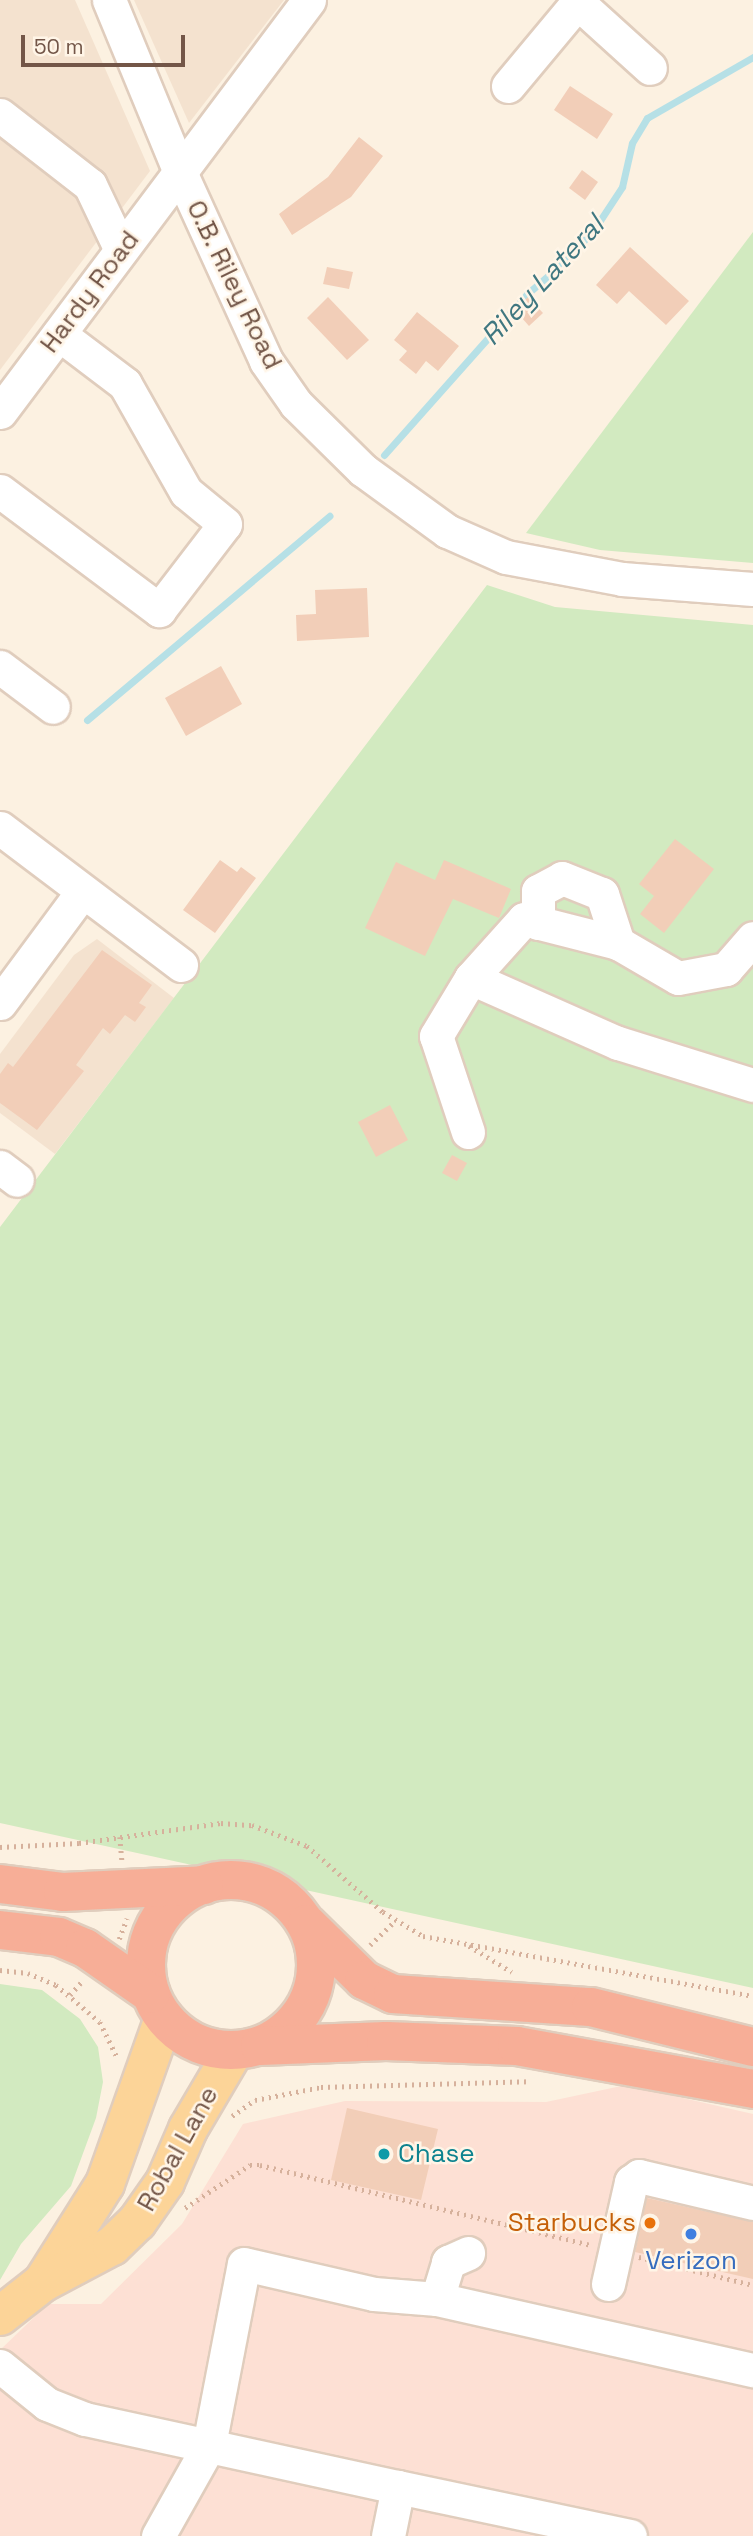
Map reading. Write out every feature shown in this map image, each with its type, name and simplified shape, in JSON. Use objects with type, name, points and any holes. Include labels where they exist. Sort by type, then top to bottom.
[{"type":"highway","points":[[0,1884],[62,1892],[204,1885],[233,1880],[262,1885],[287,1901],[363,1980],[393,1994],[591,2007],[753,2048]]},
{"type":"highway","points":[[158,2006],[146,1968],[150,1941],[162,1917],[180,1898],[204,1885]]},
{"type":"highway","points":[[247,2048],[286,2031],[305,2008],[316,1981],[316,1951],[306,1923]]},
{"type":"highway","points":[[0,1930],[59,1937],[85,1948],[158,2006],[183,2036],[208,2048],[386,2041],[517,2046],[753,2090]]},
{"type":"main road","name":"Robal Lane","points":[[42,2283],[105,2184],[158,2006]]},
{"type":"main road","name":"Robal Lane","points":[[0,2316],[42,2283],[112,2246],[137,2222],[165,2182],[188,2129],[247,2048]]},
{"type":"street","name":"O.B. Riley Road","points":[[108,0],[180,172],[266,360],[296,404],[329,439],[404,504],[458,536],[506,557],[553,569],[753,589]]},
{"type":"street","name":"Hardy Road","points":[[0,412],[309,0]]},
{"type":"street","points":[[508,86],[577,1],[650,68]]},
{"type":"street","points":[[0,115],[90,185],[121,250]]},
{"type":"street","points":[[0,491],[159,610],[225,524],[186,492],[125,384],[59,334]]},
{"type":"street","points":[[0,667],[53,707]]},
{"type":"street","points":[[0,828],[181,965]]},
{"type":"street","points":[[538,923],[538,891],[562,878],[602,894],[618,943]]},
{"type":"street","points":[[0,1003],[83,891]]},
{"type":"street","points":[[468,1132],[436,1036],[471,978],[524,919],[618,943],[678,978],[726,969],[753,938]]},
{"type":"street","points":[[471,978],[618,1043],[753,1085]]},
{"type":"street","points":[[608,2284],[631,2182],[639,2176],[753,2203]]},
{"type":"street","points":[[437,2299],[448,2262],[468,2253]]},
{"type":"street","points":[[158,2536],[209,2445],[244,2264],[374,2294],[437,2299],[560,2330],[753,2370]]},
{"type":"street","points":[[0,2366],[47,2404],[85,2419],[617,2535]]},
{"type":"street","points":[[388,2536],[398,2487]]},
{"type":"path","points":[[0,1847],[79,1843],[221,1823],[252,1825],[307,1846],[383,1912],[423,1936],[753,1996]]},
{"type":"path","points":[[0,1970],[42,1977],[70,1995],[108,2034],[118,2062]]},
{"type":"path","points":[[226,2122],[255,2100],[321,2087],[539,2080]]},
{"type":"path","points":[[191,2190],[177,2211],[209,2196],[250,2165],[260,2165],[753,2285]]},
{"type":"shaded area","points":[[0,0],[75,0],[150,171],[0,370]]},
{"type":"shaded area","points":[[134,0],[284,0],[189,123]]},
{"type":"shaded area","points":[[97,939],[174,998],[55,1154],[0,1113],[0,1054],[74,955]]},
{"type":"shaded area","points":[[626,2085],[753,2114],[753,2536],[0,2536],[0,2350],[48,2304],[101,2304],[182,2224],[243,2124],[345,2101],[546,2102]]},
{"type":"green space","points":[[753,232],[753,563],[600,550],[526,533]]},
{"type":"green space","points":[[487,585],[555,607],[753,625],[753,1988],[0,1823],[0,1227]]},
{"type":"green space","points":[[0,1984],[42,1990],[80,2019],[98,2047],[103,2082],[96,2118],[71,2186],[21,2244],[0,2280]]},
{"type":"building","points":[[570,86],[613,114],[597,139],[554,110]]},
{"type":"building","points":[[359,137],[383,156],[351,197],[292,235],[279,214],[328,177]]},
{"type":"building","points":[[582,170],[598,182],[585,200],[569,188]]},
{"type":"building","points":[[630,247],[689,301],[666,325],[629,291],[617,304],[596,285]]},
{"type":"building","points":[[327,267],[353,272],[349,289],[323,284]]},
{"type":"building","points":[[328,297],[369,340],[347,360],[307,318]]},
{"type":"building","points":[[528,297],[543,313],[529,326],[514,309]]},
{"type":"building","points":[[417,312],[459,346],[438,371],[426,361],[416,374],[399,360],[407,351],[394,340]]},
{"type":"building","points":[[367,588],[369,637],[297,641],[296,615],[316,614],[315,590]]},
{"type":"building","points":[[221,666],[242,704],[186,736],[165,698]]},
{"type":"building","points":[[675,839],[714,869],[664,933],[640,914],[654,896],[639,884]]},
{"type":"building","points":[[220,860],[237,872],[241,867],[256,878],[215,933],[183,910]]},
{"type":"building","points":[[444,860],[511,889],[499,918],[453,899],[425,956],[365,928],[396,862],[435,880]]},
{"type":"building","points":[[102,950],[152,985],[139,1003],[146,1007],[135,1022],[125,1015],[110,1034],[103,1028],[76,1065],[84,1071],[37,1130],[0,1103],[0,1074],[8,1063],[13,1067]]},
{"type":"building","points":[[390,1105],[408,1140],[376,1157],[358,1122]]},
{"type":"building","points":[[452,1155],[467,1163],[457,1181],[442,1173]]},
{"type":"building","name":"Chase","points":[[347,2108],[438,2129],[421,2200],[331,2180]]},
{"type":"building","points":[[647,2198],[753,2222],[753,2279],[635,2252]]},
{"type":"waterway","name":"Riley Lateral","points":[[384,455],[527,294],[572,255],[599,222],[622,187],[632,143],[647,118],[753,57]]},
{"type":"waterway","name":"Riley Lateral","points":[[87,720],[329,516]]},
{"type":"place","name":"Chase","points":[[384,2154]]},
{"type":"place","name":"Starbucks","points":[[650,2223]]},
{"type":"place","name":"Verizon","points":[[691,2234]]}]
